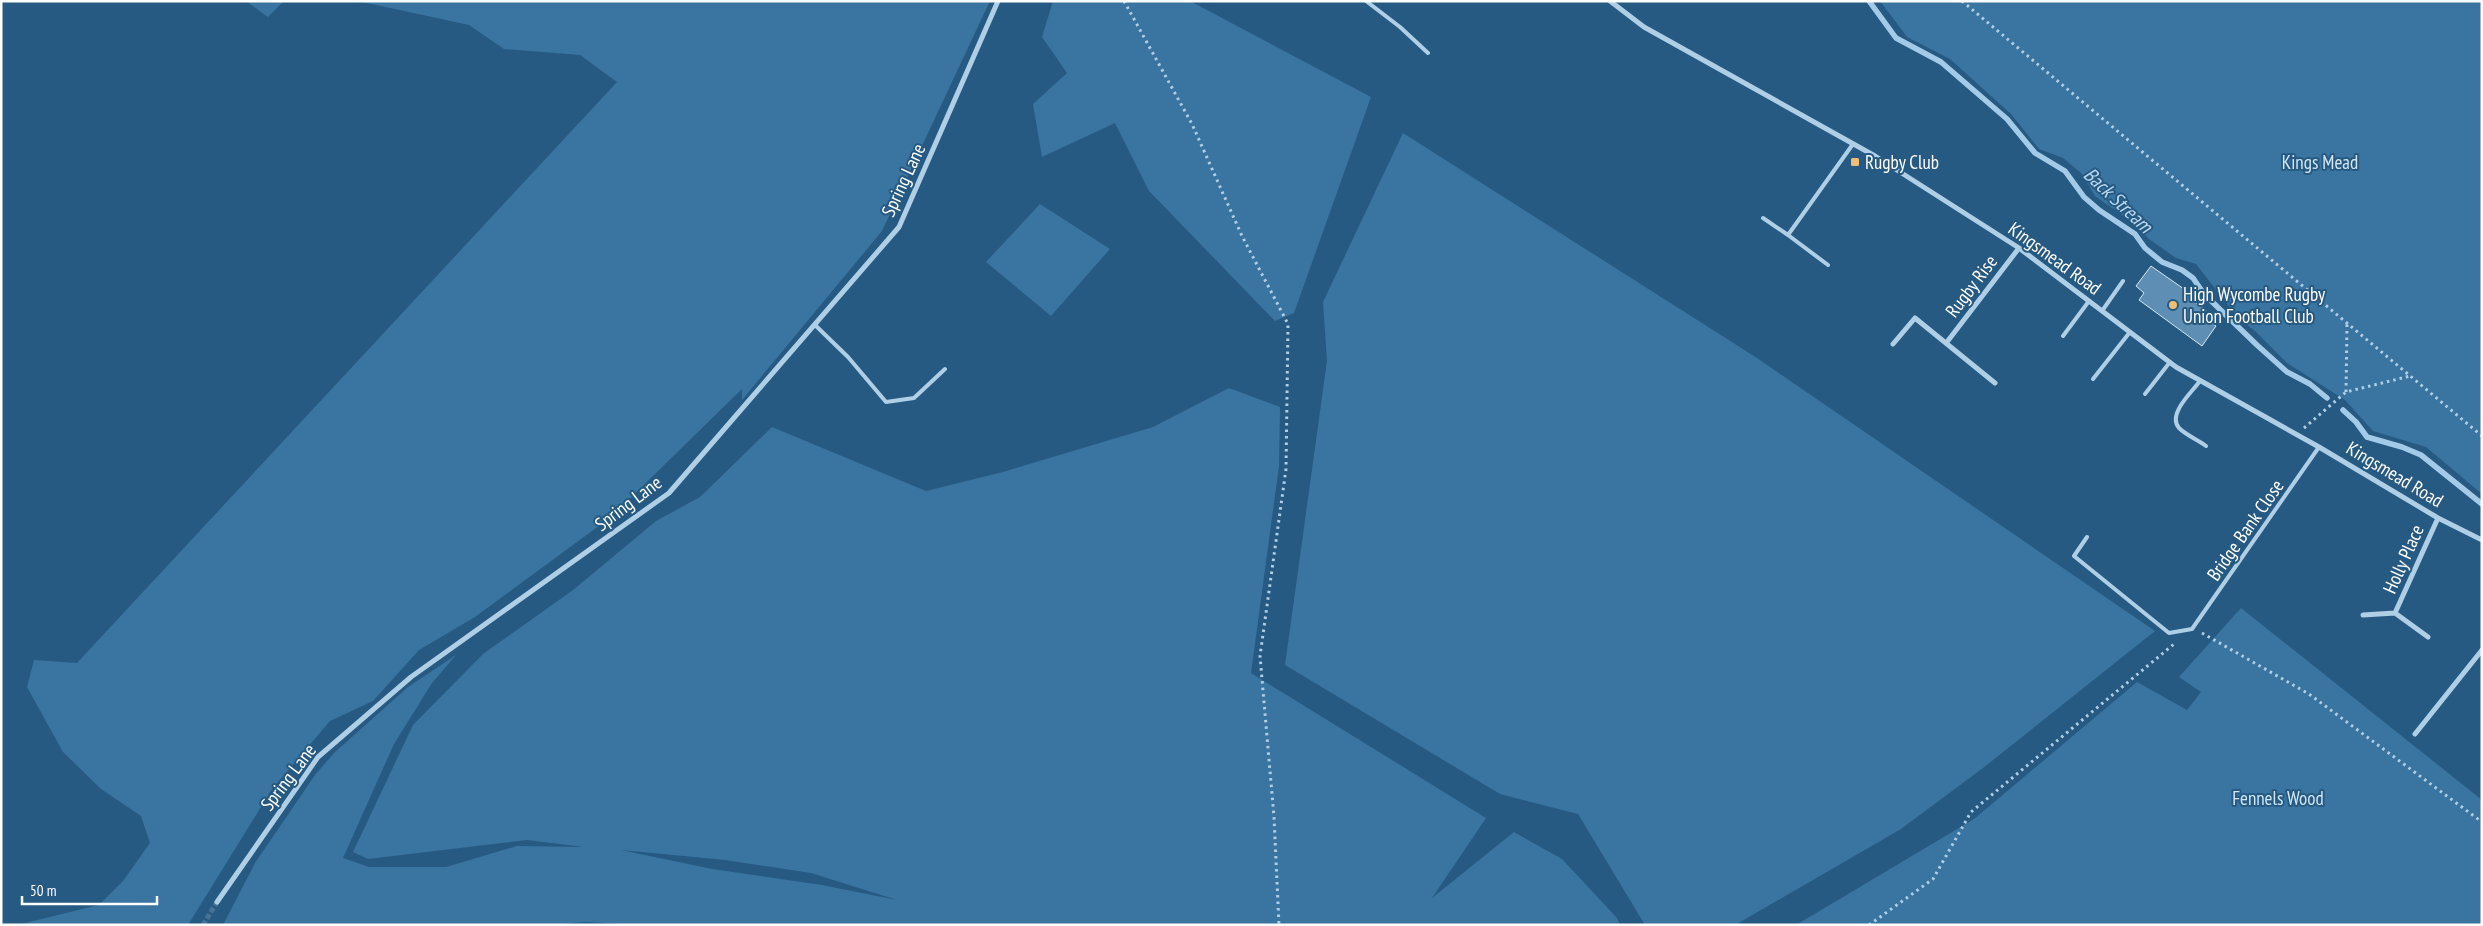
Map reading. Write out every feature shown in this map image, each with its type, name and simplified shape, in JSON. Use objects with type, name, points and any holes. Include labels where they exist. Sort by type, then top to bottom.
[{"type":"street","name":"Spring Lane","points":[[217,902],[318,757],[411,677],[670,493],[899,227],[998,1]]},
{"type":"street","name":"Kingsmead Road","points":[[1610,1],[1644,27],[1853,144],[2019,248],[2170,362],[2200,381],[2320,447],[2438,518],[2482,540]]},
{"type":"street","name":"Rugby Rise","points":[[1947,342],[2019,248]]},
{"type":"street","name":"Rugby Rise","points":[[1893,344],[1915,318],[1996,383]]},
{"type":"street","name":"Holly Place","points":[[2395,613],[2438,518]]},
{"type":"street","name":"Holly Place","points":[[2363,614],[2395,613],[2428,637]]},
{"type":"street","points":[[2415,734],[2482,650]]},
{"type":"lane","points":[[1366,1],[1428,53]]},
{"type":"lane","points":[[1788,235],[1853,144]]},
{"type":"lane","points":[[1763,218],[1828,265]]},
{"type":"lane","points":[[2102,311],[2123,281]]},
{"type":"lane","points":[[2064,336],[2089,301]]},
{"type":"lane","points":[[815,325],[848,357],[886,402],[914,398],[945,369]]},
{"type":"lane","points":[[2093,379],[2130,332]]},
{"type":"lane","points":[[2145,394],[2170,362]]},
{"type":"lane","points":[[2200,381],[2178,410],[2176,419],[2179,427],[2206,446]]},
{"type":"lane","name":"Bridge Bank Close","points":[[2192,629],[2320,447]]},
{"type":"lane","points":[[2088,537],[2074,556],[2169,633],[2192,629]]},
{"type":"path","points":[[1124,1],[1192,124],[1242,236],[1288,324],[1286,469],[1260,656],[1274,817],[1279,925]]},
{"type":"path","points":[[1962,1],[2482,436]]},
{"type":"path","points":[[2346,392],[2347,324]]},
{"type":"path","points":[[2296,435],[2346,392],[2410,376]]},
{"type":"path","points":[[1869,925],[1933,879],[1972,812],[2192,629],[2224,644],[2309,694],[2482,822]]},
{"type":"green space","points":[[246,1],[284,1],[268,17]]},
{"type":"green space","points":[[358,1],[990,1],[882,231],[742,400],[742,389],[611,517],[475,617],[419,650],[373,701],[330,721],[272,789],[188,925],[17,925],[99,905],[123,881],[150,843],[141,816],[101,789],[63,752],[27,687],[34,660],[77,663],[617,82],[580,55],[504,49],[469,25]]},
{"type":"green space","points":[[1053,1],[1190,1],[1371,97],[1294,313],[1275,321],[1149,191],[1115,123],[1042,157],[1033,104],[1067,73],[1042,37]]},
{"type":"green space","name":"Kings Mead","points":[[1880,1],[2482,1],[2482,494],[2426,447],[2373,431],[2345,400],[2287,363],[2255,331],[2238,318],[2196,264],[2176,258],[2149,239],[2135,224],[2095,196],[2082,174],[2063,158],[2039,149],[2011,114],[1950,59],[1907,37]]},
{"type":"green space","points":[[1403,133],[1757,358],[2155,631],[1983,768],[1901,829],[1735,925],[1645,925],[1578,814],[1500,794],[1285,665],[1327,361],[1323,302]]},
{"type":"green space","points":[[1040,204],[1110,249],[1051,316],[986,262]]},
{"type":"green space","points":[[1229,388],[1280,407],[1279,466],[1251,673],[1486,818],[1432,898],[1514,832],[1562,859],[1617,918],[1620,925],[644,925],[584,922],[550,925],[223,925],[255,863],[315,775],[334,753],[408,687],[456,655],[432,683],[394,744],[343,858],[369,867],[446,867],[517,846],[584,847],[527,840],[368,859],[353,852],[413,725],[483,654],[573,590],[656,521],[700,497],[772,427],[926,491],[1003,472],[1153,427]],"holes":[[[621,850],[725,860],[811,873],[897,900],[822,885],[712,869]]]},
{"type":"green space","name":"Fennels Wood","points":[[2241,608],[2482,800],[2482,925],[1796,925],[1974,819],[2137,682],[2187,710],[2201,692],[2179,677]]},
{"type":"building","name":"High Wycombe Rugby Union Football Club","points":[[2151,266],[2194,296],[2191,299],[2206,310],[2202,316],[2216,326],[2202,346],[2139,300],[2144,293],[2136,286]]},
{"type":"waterway","name":"Back Stream","points":[[1869,1],[1896,38],[1941,62],[2007,119],[2035,153],[2065,171],[2084,197],[2099,210],[2135,234],[2145,248],[2162,262],[2182,270],[2193,278],[2204,294],[2287,372],[2310,384],[2327,398]]},
{"type":"waterway","name":"Back Stream","points":[[2343,410],[2356,422],[2367,437],[2402,447],[2421,455],[2482,504]]},
{"type":"tunnel","points":[[203,925],[217,902]]},
{"type":"place","name":"Rugby Club","points":[[1855,162]]},
{"type":"place","name":"High Wycombe Rugby Union Football Club","points":[[2173,305]]}]
